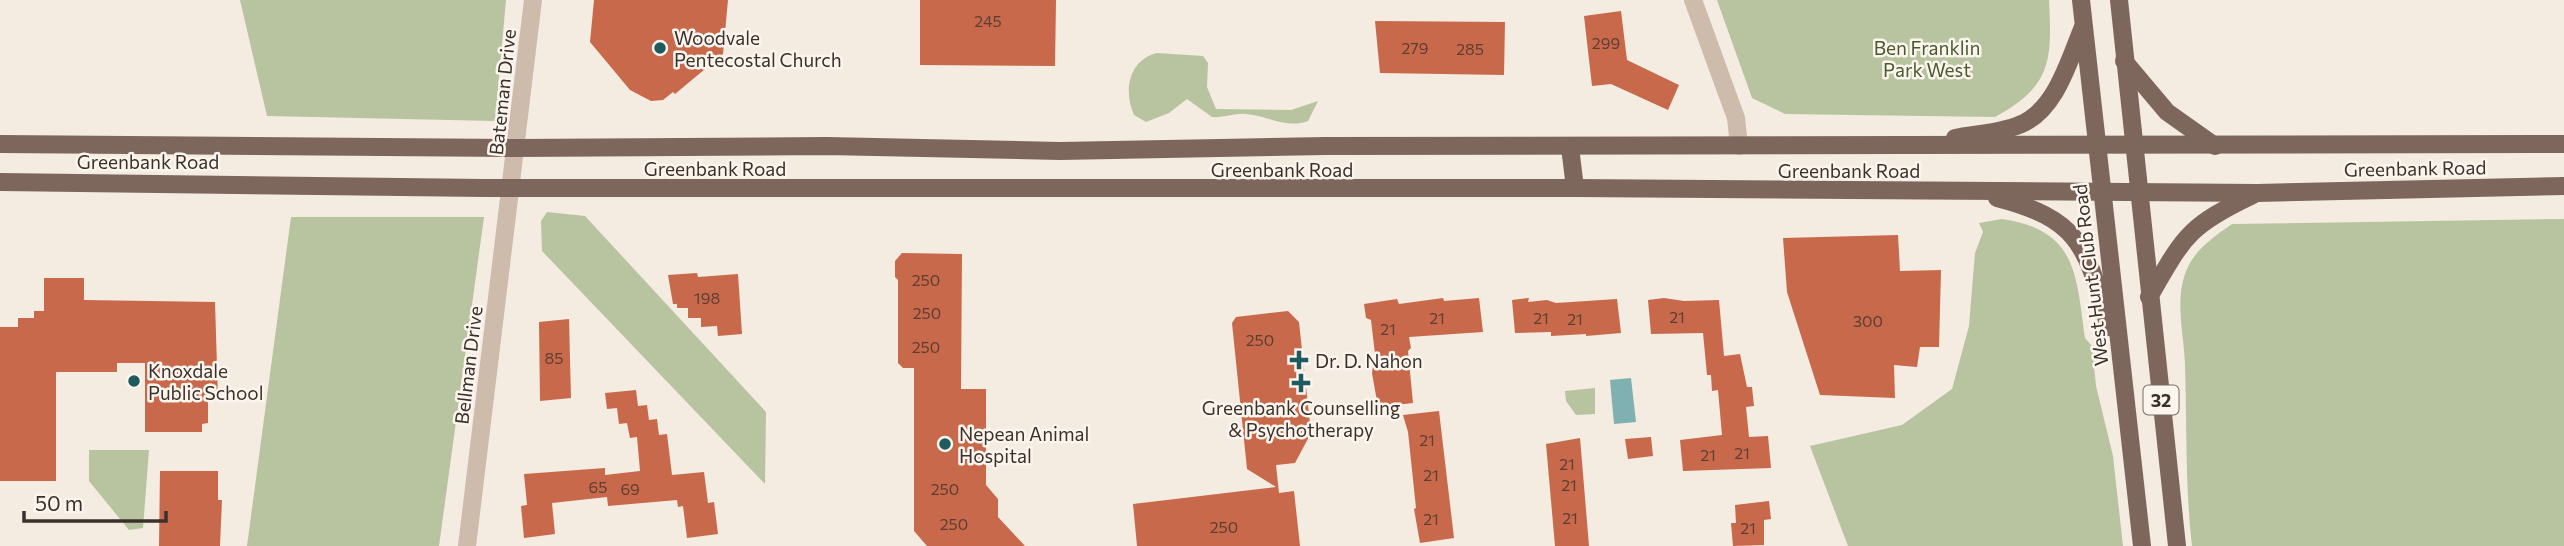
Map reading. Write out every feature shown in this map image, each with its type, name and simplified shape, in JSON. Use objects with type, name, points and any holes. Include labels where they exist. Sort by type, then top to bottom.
[{"type":"main road","name":"West Hunt Club Road","points":[[2081,0],[2142,546]]},
{"type":"main road","name":"32","points":[[2119,0],[2177,546]]},
{"type":"main road","points":[[1916,146],[2019,125],[2032,118],[2054,93],[2083,27]]},
{"type":"main road","points":[[2124,61],[2167,112],[2215,146]]},
{"type":"main road","name":"Greenbank Road","points":[[0,144],[516,148],[827,146],[1060,151],[1325,146],[2564,144]]},
{"type":"main road","points":[[1570,147],[1575,188]]},
{"type":"main road","name":"Greenbank Road","points":[[0,182],[513,188],[1575,188],[2257,193],[2564,186]]},
{"type":"main road","points":[[1973,192],[2024,205],[2064,226],[2078,241],[2089,259],[2123,377]]},
{"type":"main road","points":[[2150,297],[2191,229],[2210,216],[2257,193]]},
{"type":"street","name":"Bateman Drive","points":[[513,188],[533,0]]},
{"type":"street","points":[[1693,0],[1736,118],[1738,146]]},
{"type":"street","name":"Bellman Drive","points":[[467,546],[513,188]]},
{"type":"green space","points":[[240,0],[506,0],[495,121],[267,116]]},
{"type":"green space","name":"Ben Franklin Park West","points":[[1717,0],[2049,0],[2048,55],[2045,69],[2028,94],[1995,117],[1785,114],[1752,98]]},
{"type":"green space","points":[[1157,53],[1203,56],[1208,63],[1207,87],[1216,109],[1291,110],[1318,101],[1308,121],[1292,124],[1246,114],[1212,117],[1187,99],[1169,113],[1146,122],[1134,115],[1129,86],[1140,62]]},
{"type":"green space","points":[[547,212],[585,216],[766,412],[765,484],[542,251],[541,221]]},
{"type":"green space","points":[[291,217],[484,217],[439,546],[247,546]]},
{"type":"green space","points":[[2002,219],[2045,233],[2059,245],[2075,275],[2085,338],[2092,346],[2096,386],[2113,456],[2123,546],[1848,546],[1810,446],[1902,425],[1952,389],[1969,326],[1975,253],[1983,232],[1979,223]]},
{"type":"green space","points":[[2564,219],[2564,546],[2192,546],[2181,296],[2188,266],[2210,240],[2232,224]]},
{"type":"green space","points":[[1595,388],[1595,414],[1576,415],[1566,401],[1565,391]]},
{"type":"green space","points":[[89,450],[149,450],[143,528],[129,530],[89,481]]},
{"type":"water","points":[[1631,378],[1636,422],[1614,424],[1610,380]]},
{"type":"building","name":"Woodvale Pentecostal Church","points":[[594,0],[728,0],[723,54],[675,94],[673,92],[663,100],[651,101],[630,90],[590,42]]},
{"type":"building","points":[[920,0],[1056,0],[1055,66],[920,65]]},
{"type":"building","points":[[1621,11],[1627,60],[1679,85],[1668,110],[1611,84],[1592,86],[1584,16]]},
{"type":"building","points":[[1375,21],[1505,22],[1504,75],[1380,73]]},
{"type":"building","points":[[1898,235],[1900,271],[1941,270],[1939,347],[1920,347],[1917,367],[1894,365],[1895,398],[1820,395],[1787,292],[1783,238]]},
{"type":"building","points":[[902,253],[962,254],[961,389],[986,389],[986,485],[998,499],[998,517],[1025,546],[927,546],[914,531],[914,368],[903,368],[898,363],[898,280],[895,277],[895,261]]},
{"type":"building","points":[[697,273],[698,277],[738,274],[742,334],[718,336],[717,326],[701,327],[701,318],[688,318],[688,308],[677,308],[677,304],[673,304],[668,275]]},
{"type":"building","points":[[44,278],[84,278],[84,300],[215,302],[218,399],[208,399],[208,423],[202,424],[202,432],[145,432],[145,363],[117,363],[117,372],[56,372],[56,481],[0,481],[0,327],[18,327],[18,318],[34,318],[34,311],[44,311]]},
{"type":"building","points":[[1443,298],[1444,301],[1479,298],[1483,332],[1409,337],[1413,403],[1378,407],[1372,373],[1375,354],[1371,320],[1366,318],[1364,304],[1397,299],[1399,304]]},
{"type":"building","points":[[1529,298],[1528,302],[1547,300],[1556,303],[1617,299],[1621,333],[1551,336],[1551,332],[1515,333],[1512,300]]},
{"type":"building","points":[[1664,298],[1684,301],[1719,300],[1724,356],[1740,354],[1747,387],[1752,387],[1754,406],[1746,407],[1749,437],[1768,436],[1771,468],[1683,471],[1680,440],[1722,435],[1718,390],[1712,391],[1711,375],[1707,375],[1703,333],[1651,334],[1648,300]]},
{"type":"building","points":[[1288,311],[1299,322],[1311,433],[1295,463],[1276,465],[1279,493],[1294,491],[1300,546],[1137,546],[1133,504],[1276,487],[1247,469],[1232,323],[1236,317]]},
{"type":"building","points":[[569,319],[571,398],[540,401],[539,322]]},
{"type":"building","points":[[636,390],[638,406],[647,405],[649,420],[657,419],[659,435],[667,434],[672,475],[704,472],[708,503],[714,502],[718,534],[687,538],[683,506],[678,507],[677,500],[608,506],[607,497],[552,503],[555,534],[524,538],[521,506],[527,505],[524,474],[605,468],[605,475],[640,471],[637,437],[630,438],[627,423],[619,424],[617,408],[607,409],[605,393]]},
{"type":"building","points":[[1439,411],[1454,538],[1420,543],[1414,509],[1408,432],[1403,415]]},
{"type":"building","points":[[1651,437],[1653,456],[1628,459],[1625,439]]},
{"type":"building","points":[[1580,438],[1589,546],[1555,546],[1546,444]]},
{"type":"building","points":[[160,471],[218,471],[218,500],[222,500],[220,546],[159,546]]},
{"type":"building","points":[[1769,501],[1771,519],[1764,520],[1764,545],[1733,546],[1731,523],[1736,523],[1735,505]]},
{"type":"place","name":"Woodvale Pentecostal Church","points":[[660,48]]},
{"type":"place","name":"Dr. D. Nahon","points":[[1299,360]]},
{"type":"place","name":"Knoxdale Public School","points":[[134,381]]},
{"type":"place","name":"Greenbank Counselling & Psychotherapy","points":[[1301,383]]},
{"type":"place","name":"Nepean Animal Hospital","points":[[945,444]]}]
